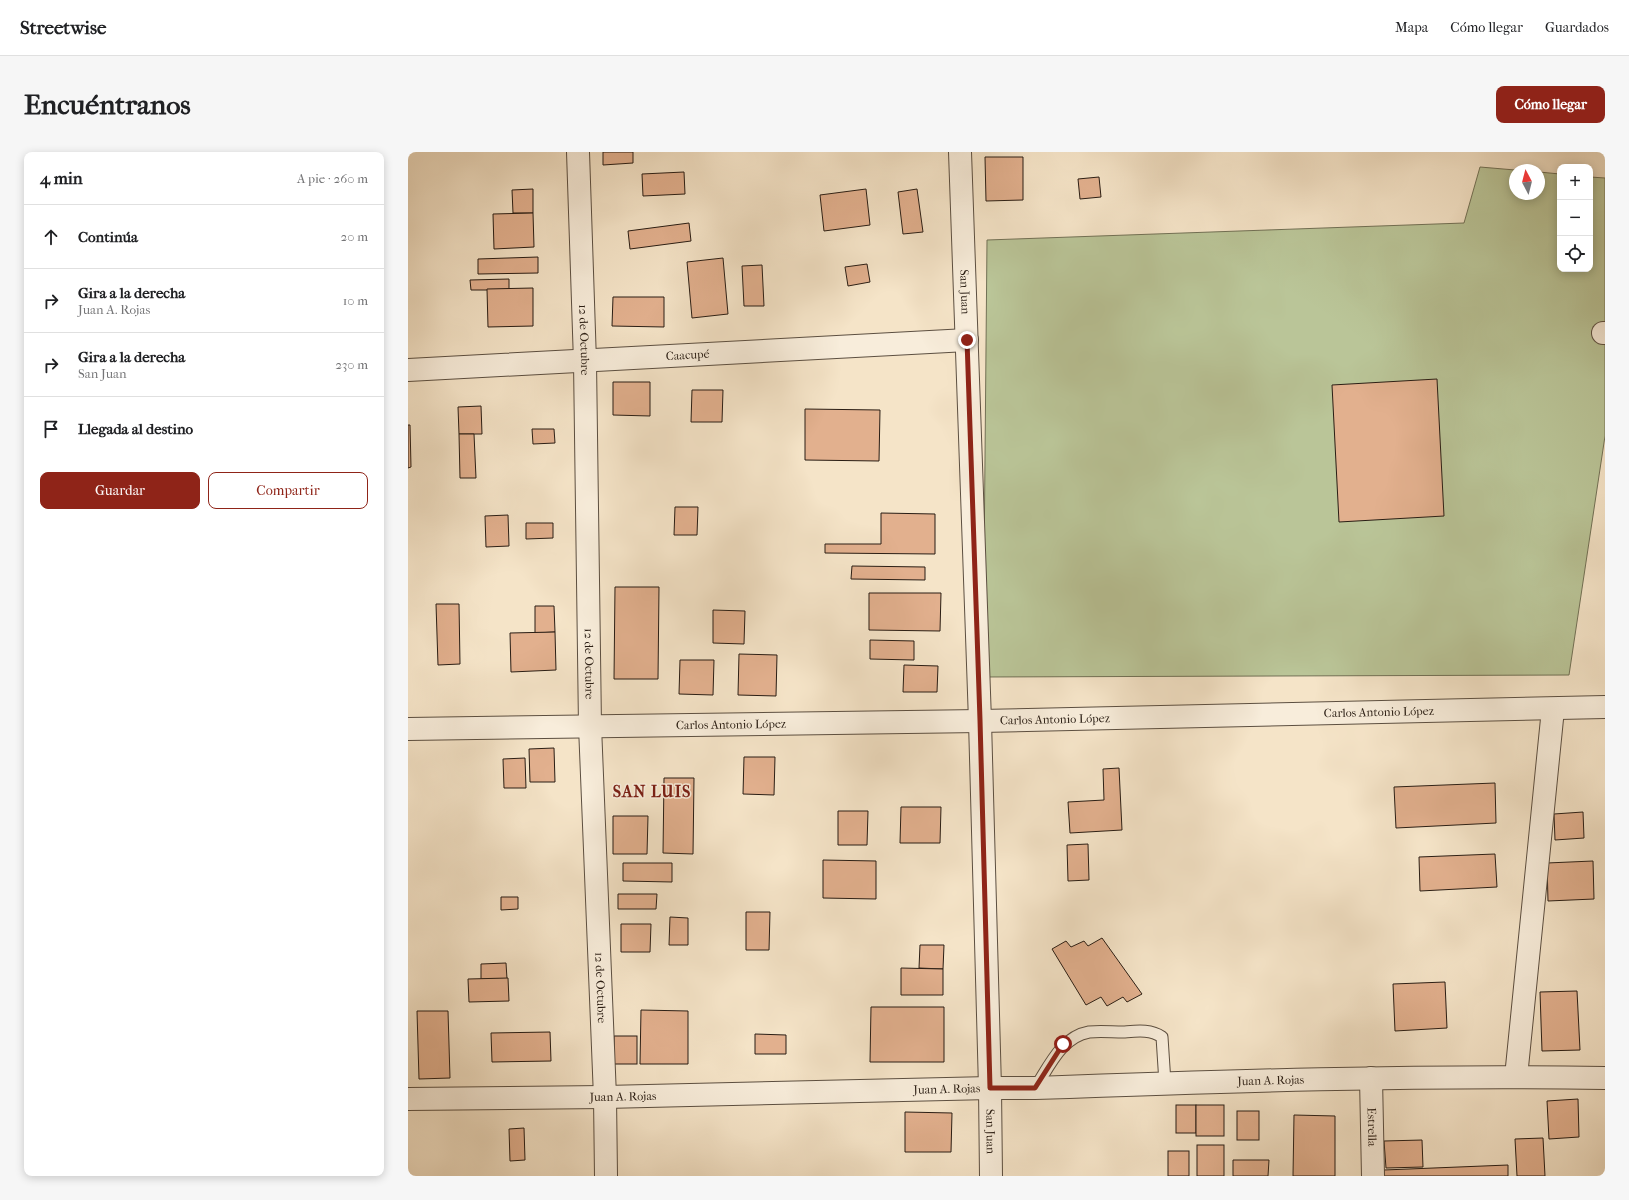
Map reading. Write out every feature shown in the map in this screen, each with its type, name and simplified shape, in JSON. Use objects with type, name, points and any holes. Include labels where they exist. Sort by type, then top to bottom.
[{"type":"street","name":"12 de Octubre","points":[[578,152],[585,362],[590,726],[605,1097],[606,1176]]},
{"type":"street","name":"San Juan","points":[[960,152],[980,720],[991,1176]]},
{"type":"street","name":"Caacupé","points":[[408,370],[585,362],[967,340]]},
{"type":"street","name":"Carlos Antonio López","points":[[408,729],[980,720],[1605,707]]},
{"type":"street","points":[[1516,1077],[1553,709]]},
{"type":"street","name":"Juan A. Rojas","points":[[408,1099],[605,1097],[1035,1088],[1371,1078],[1605,1078]]},
{"type":"street","name":"Estrella","points":[[1371,1078],[1373,1176]]},
{"type":"lane","points":[[1035,1088],[1063,1044],[1076,1036],[1089,1032],[1155,1032],[1162,1037],[1164,1083]]},
{"type":"green space","points":[[1480,167],[1509,169],[1509,200],[1545,200],[1545,173],[1557,174],[1557,272],[1593,272],[1593,177],[1605,178],[1605,436],[1569,675],[983,677],[987,240],[1464,223]]},
{"type":"building","points":[[603,152],[633,152],[633,163],[603,165]]},
{"type":"building","points":[[985,157],[1023,157],[1023,200],[986,201]]},
{"type":"building","points":[[684,172],[685,194],[643,196],[642,174]]},
{"type":"building","points":[[1099,177],[1101,197],[1080,199],[1078,179]]},
{"type":"building","points":[[533,189],[533,213],[513,213],[512,190]]},
{"type":"building","points":[[866,189],[870,225],[824,231],[820,195]]},
{"type":"building","points":[[917,189],[923,232],[903,234],[898,192]]},
{"type":"building","points":[[533,213],[534,247],[494,249],[493,214]]},
{"type":"building","points":[[689,223],[691,241],[630,249],[628,231]]},
{"type":"building","points":[[538,257],[538,273],[478,274],[478,259]]},
{"type":"building","points":[[723,258],[728,314],[692,318],[687,262]]},
{"type":"building","points":[[867,264],[870,282],[848,286],[845,267]]},
{"type":"building","points":[[762,265],[764,306],[744,306],[742,266]]},
{"type":"building","points":[[509,279],[509,290],[471,290],[470,280]]},
{"type":"building","points":[[533,288],[533,326],[488,327],[487,289]]},
{"type":"building","points":[[613,297],[664,297],[664,327],[612,326]]},
{"type":"building","points":[[1437,379],[1444,516],[1339,522],[1332,385]]},
{"type":"building","points":[[613,382],[650,382],[650,416],[613,415]]},
{"type":"building","points":[[692,390],[723,390],[722,422],[691,422]]},
{"type":"building","points":[[481,406],[482,434],[459,434],[458,407]]},
{"type":"building","points":[[805,409],[880,410],[879,461],[805,460]]},
{"type":"building","points":[[408,425],[410,425],[411,467],[408,468]]},
{"type":"building","points":[[532,429],[554,429],[555,443],[533,444]]},
{"type":"building","points":[[459,434],[474,434],[476,478],[460,478]]},
{"type":"building","points":[[675,507],[698,507],[697,535],[674,535]]},
{"type":"building","points":[[881,513],[935,514],[935,554],[825,553],[825,544],[881,544]]},
{"type":"building","points":[[508,515],[509,546],[486,547],[485,516]]},
{"type":"building","points":[[526,523],[553,523],[553,538],[526,539]]},
{"type":"building","points":[[852,566],[925,567],[925,580],[851,579]]},
{"type":"building","points":[[615,587],[659,587],[658,679],[614,679]]},
{"type":"building","points":[[869,593],[941,593],[940,631],[869,630]]},
{"type":"building","points":[[436,604],[459,604],[460,664],[438,665]]},
{"type":"building","points":[[535,606],[554,606],[555,632],[535,633]]},
{"type":"building","points":[[713,610],[745,611],[744,644],[713,643]]},
{"type":"building","points":[[555,632],[556,670],[511,672],[510,633]]},
{"type":"building","points":[[870,640],[914,641],[914,660],[870,659]]},
{"type":"building","points":[[739,654],[777,655],[776,696],[738,695]]},
{"type":"building","points":[[680,660],[714,660],[713,695],[679,694]]},
{"type":"building","points":[[904,665],[938,666],[937,692],[903,692]]},
{"type":"building","points":[[554,748],[555,782],[530,782],[529,749]]},
{"type":"building","points":[[744,757],[775,757],[774,795],[743,794]]},
{"type":"building","points":[[525,758],[526,788],[504,788],[503,759]]},
{"type":"building","points":[[1119,768],[1122,830],[1070,833],[1068,802],[1104,800],[1103,769]]},
{"type":"building","points":[[664,778],[694,778],[693,854],[663,853]]},
{"type":"building","points":[[1495,783],[1496,823],[1396,828],[1394,787]]},
{"type":"building","points":[[901,807],[941,807],[940,843],[900,843]]},
{"type":"building","points":[[838,811],[868,811],[867,845],[838,845]]},
{"type":"building","points":[[1583,812],[1584,838],[1555,840],[1554,814]]},
{"type":"building","points":[[613,816],[648,816],[647,854],[613,854]]},
{"type":"building","points":[[1088,844],[1089,880],[1068,881],[1067,845]]},
{"type":"building","points":[[1495,854],[1497,887],[1420,891],[1419,857]]},
{"type":"building","points":[[823,860],[876,861],[876,899],[823,898]]},
{"type":"building","points":[[1593,861],[1594,899],[1548,901],[1547,863]]},
{"type":"building","points":[[623,863],[672,863],[672,882],[623,881]]},
{"type":"building","points":[[618,894],[657,894],[656,909],[618,909]]},
{"type":"building","points":[[501,897],[518,897],[518,909],[501,910]]},
{"type":"building","points":[[746,912],[770,912],[769,950],[746,950]]},
{"type":"building","points":[[670,917],[688,918],[688,945],[669,945]]},
{"type":"building","points":[[621,924],[651,924],[650,952],[621,952]]},
{"type":"building","points":[[1102,938],[1142,994],[1127,1002],[1123,997],[1107,1006],[1101,997],[1086,1005],[1052,949],[1066,941],[1071,947],[1084,941],[1088,946]]},
{"type":"building","points":[[920,945],[944,945],[943,969],[919,968]]},
{"type":"building","points":[[506,963],[507,979],[481,979],[481,964]]},
{"type":"building","points":[[901,968],[943,969],[943,995],[901,995]]},
{"type":"building","points":[[508,978],[509,1001],[469,1002],[468,979]]},
{"type":"building","points":[[1445,982],[1447,1028],[1395,1031],[1393,984]]},
{"type":"building","points":[[1577,991],[1580,1050],[1542,1051],[1540,992]]},
{"type":"building","points":[[871,1007],[944,1007],[944,1062],[870,1062]]},
{"type":"building","points":[[641,1010],[688,1011],[688,1064],[640,1064]]},
{"type":"building","points":[[417,1011],[448,1011],[450,1078],[419,1079]]},
{"type":"building","points":[[550,1032],[551,1061],[492,1062],[491,1033]]},
{"type":"building","points":[[755,1034],[786,1035],[786,1054],[755,1054]]},
{"type":"building","points":[[614,1036],[637,1036],[637,1064],[614,1064]]},
{"type":"building","points":[[1578,1099],[1579,1137],[1549,1139],[1547,1101]]},
{"type":"building","points":[[1176,1105],[1196,1105],[1196,1133],[1176,1133]]},
{"type":"building","points":[[1196,1105],[1224,1105],[1224,1136],[1196,1136]]},
{"type":"building","points":[[1237,1111],[1259,1111],[1259,1140],[1237,1140]]},
{"type":"building","points":[[905,1112],[952,1113],[951,1152],[905,1152]]},
{"type":"building","points":[[1294,1115],[1335,1116],[1335,1176],[1293,1176]]},
{"type":"building","points":[[524,1128],[525,1160],[510,1161],[509,1129]]},
{"type":"building","points":[[1543,1138],[1545,1176],[1517,1176],[1515,1139]]},
{"type":"building","points":[[1422,1140],[1423,1167],[1386,1168],[1384,1141]]},
{"type":"building","points":[[1197,1145],[1224,1145],[1224,1176],[1197,1176]]},
{"type":"building","points":[[1168,1151],[1189,1151],[1189,1176],[1168,1176]]},
{"type":"building","points":[[1233,1160],[1269,1160],[1268,1176],[1233,1176]]},
{"type":"building","points":[[1508,1165],[1508,1176],[1384,1176],[1384,1170]]},
{"type":"district","name":"SAN LUIS","points":[[652,791]]},
{"type":"route","points":[[967,340],[980,720],[990,1088],[1035,1088],[1063,1044]]}]
